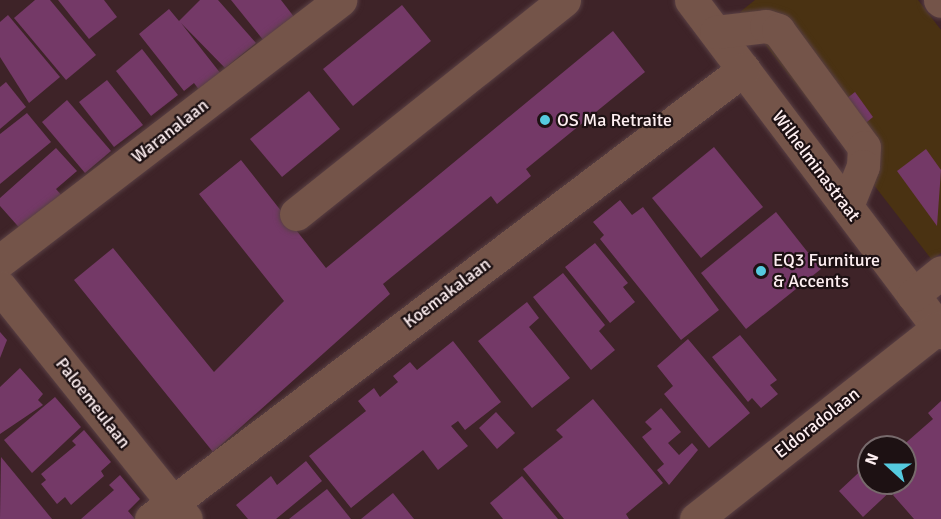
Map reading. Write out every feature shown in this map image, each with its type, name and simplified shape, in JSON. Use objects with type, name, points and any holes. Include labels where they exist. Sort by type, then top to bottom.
[{"type":"street","name":"Waranalaan","points":[[0,261],[340,0]]},
{"type":"street","points":[[296,214],[564,0]]},
{"type":"street","name":"Wilhelminastraat","points":[[691,0],[939,330]]},
{"type":"street","points":[[716,32],[766,26],[778,30],[864,147],[863,166],[847,206]]},
{"type":"street","name":"Koemakalaan","points":[[169,513],[744,69]]},
{"type":"street","points":[[913,295],[941,272]]},
{"type":"street","name":"Paloemeulaan","points":[[0,287],[169,513]]},
{"type":"street","name":"Eldoradolaan","points":[[696,519],[939,330]]},
{"type":"shaded area","points":[[755,0],[918,0],[941,30],[941,253],[932,260],[740,12]]},
{"type":"building","points":[[35,0],[50,0],[96,55],[66,80],[14,18]]},
{"type":"building","points":[[58,0],[104,0],[117,17],[89,39]]},
{"type":"building","points":[[200,0],[218,0],[256,43],[225,68],[181,23],[221,74],[200,91],[194,83],[184,91],[139,34],[169,9],[179,21]]},
{"type":"building","points":[[231,0],[281,0],[298,22],[268,46]]},
{"type":"building","points":[[402,5],[431,41],[353,106],[323,69]]},
{"type":"building","points":[[8,15],[60,77],[29,103],[0,57],[0,22]]},
{"type":"building","points":[[613,31],[645,72],[526,169],[531,176],[497,204],[491,196],[383,284],[390,294],[213,452],[74,280],[113,248],[214,372],[284,301],[199,194],[241,160],[326,268]]},
{"type":"building","points":[[142,49],[178,95],[151,116],[116,71]]},
{"type":"building","points":[[107,80],[143,125],[114,147],[79,102]]},
{"type":"building","points":[[6,82],[26,107],[0,129],[0,87]]},
{"type":"building","points":[[309,91],[340,129],[282,177],[250,139]]},
{"type":"building","points":[[855,92],[873,117],[856,131],[837,106]]},
{"type":"building","points":[[67,100],[111,151],[85,173],[42,122]]},
{"type":"building","points":[[27,113],[51,142],[0,184],[0,134]]},
{"type":"building","points":[[714,147],[763,207],[701,258],[652,198]]},
{"type":"building","points":[[56,148],[77,171],[56,189],[63,197],[24,233],[0,206],[0,198]]},
{"type":"building","points":[[926,149],[941,170],[937,226],[897,171]]},
{"type":"building","points":[[620,200],[632,215],[643,207],[719,310],[681,340],[600,239],[604,235],[593,222]]},
{"type":"building","name":"EQ3 Furniture & Accents","points":[[776,212],[821,269],[746,329],[701,273]]},
{"type":"building","points":[[595,243],[628,283],[623,287],[635,302],[610,323],[565,267]]},
{"type":"building","points":[[563,273],[605,325],[599,331],[615,350],[591,370],[533,297]]},
{"type":"building","points":[[527,302],[539,318],[529,327],[570,378],[532,408],[478,341]]},
{"type":"building","points":[[0,332],[7,340],[0,358]]},
{"type":"building","points":[[740,335],[777,380],[770,385],[778,394],[761,408],[752,398],[748,402],[712,357]]},
{"type":"building","points":[[688,339],[750,413],[709,448],[664,394],[673,386],[657,366]]},
{"type":"building","points":[[453,341],[501,402],[465,430],[458,421],[451,426],[468,446],[438,470],[423,450],[351,508],[309,456],[366,411],[358,401],[374,388],[380,397],[398,382],[393,376],[410,362],[417,370]]},
{"type":"building","points":[[20,368],[43,394],[38,400],[43,405],[0,434],[0,387]]},
{"type":"building","points":[[55,397],[81,427],[32,473],[4,440]]},
{"type":"building","points":[[593,399],[663,483],[626,514],[629,519],[564,519],[523,469],[563,437],[556,430]]},
{"type":"building","points":[[941,401],[941,519],[914,519],[893,495],[917,495],[917,435],[915,435],[933,419],[928,413]]},
{"type":"building","points":[[661,408],[681,432],[668,443],[679,455],[692,443],[698,450],[669,485],[657,470],[664,464],[642,437],[652,429],[645,422]]},
{"type":"building","points":[[496,412],[515,433],[497,449],[479,428]]},
{"type":"building","points":[[84,430],[111,462],[101,471],[104,476],[71,505],[65,497],[57,504],[41,484],[46,480],[41,474],[76,445],[72,441]]},
{"type":"building","points":[[1,457],[52,519],[0,519]]},
{"type":"building","points":[[306,461],[322,481],[276,519],[248,519],[236,505],[271,476],[277,485]]},
{"type":"building","points":[[857,474],[857,495],[886,495],[863,517],[839,491]]},
{"type":"building","points":[[120,475],[140,499],[128,511],[135,519],[81,519],[114,490],[109,485]]},
{"type":"building","points":[[522,476],[558,519],[503,519],[490,503]]},
{"type":"building","points":[[327,489],[351,519],[289,519]]},
{"type":"building","points":[[393,493],[414,519],[361,519]]},
{"type":"place","name":"OS Ma Retraite","points":[[545,120]]},
{"type":"place","name":"EQ3 Furniture & Accents","points":[[761,271]]}]
